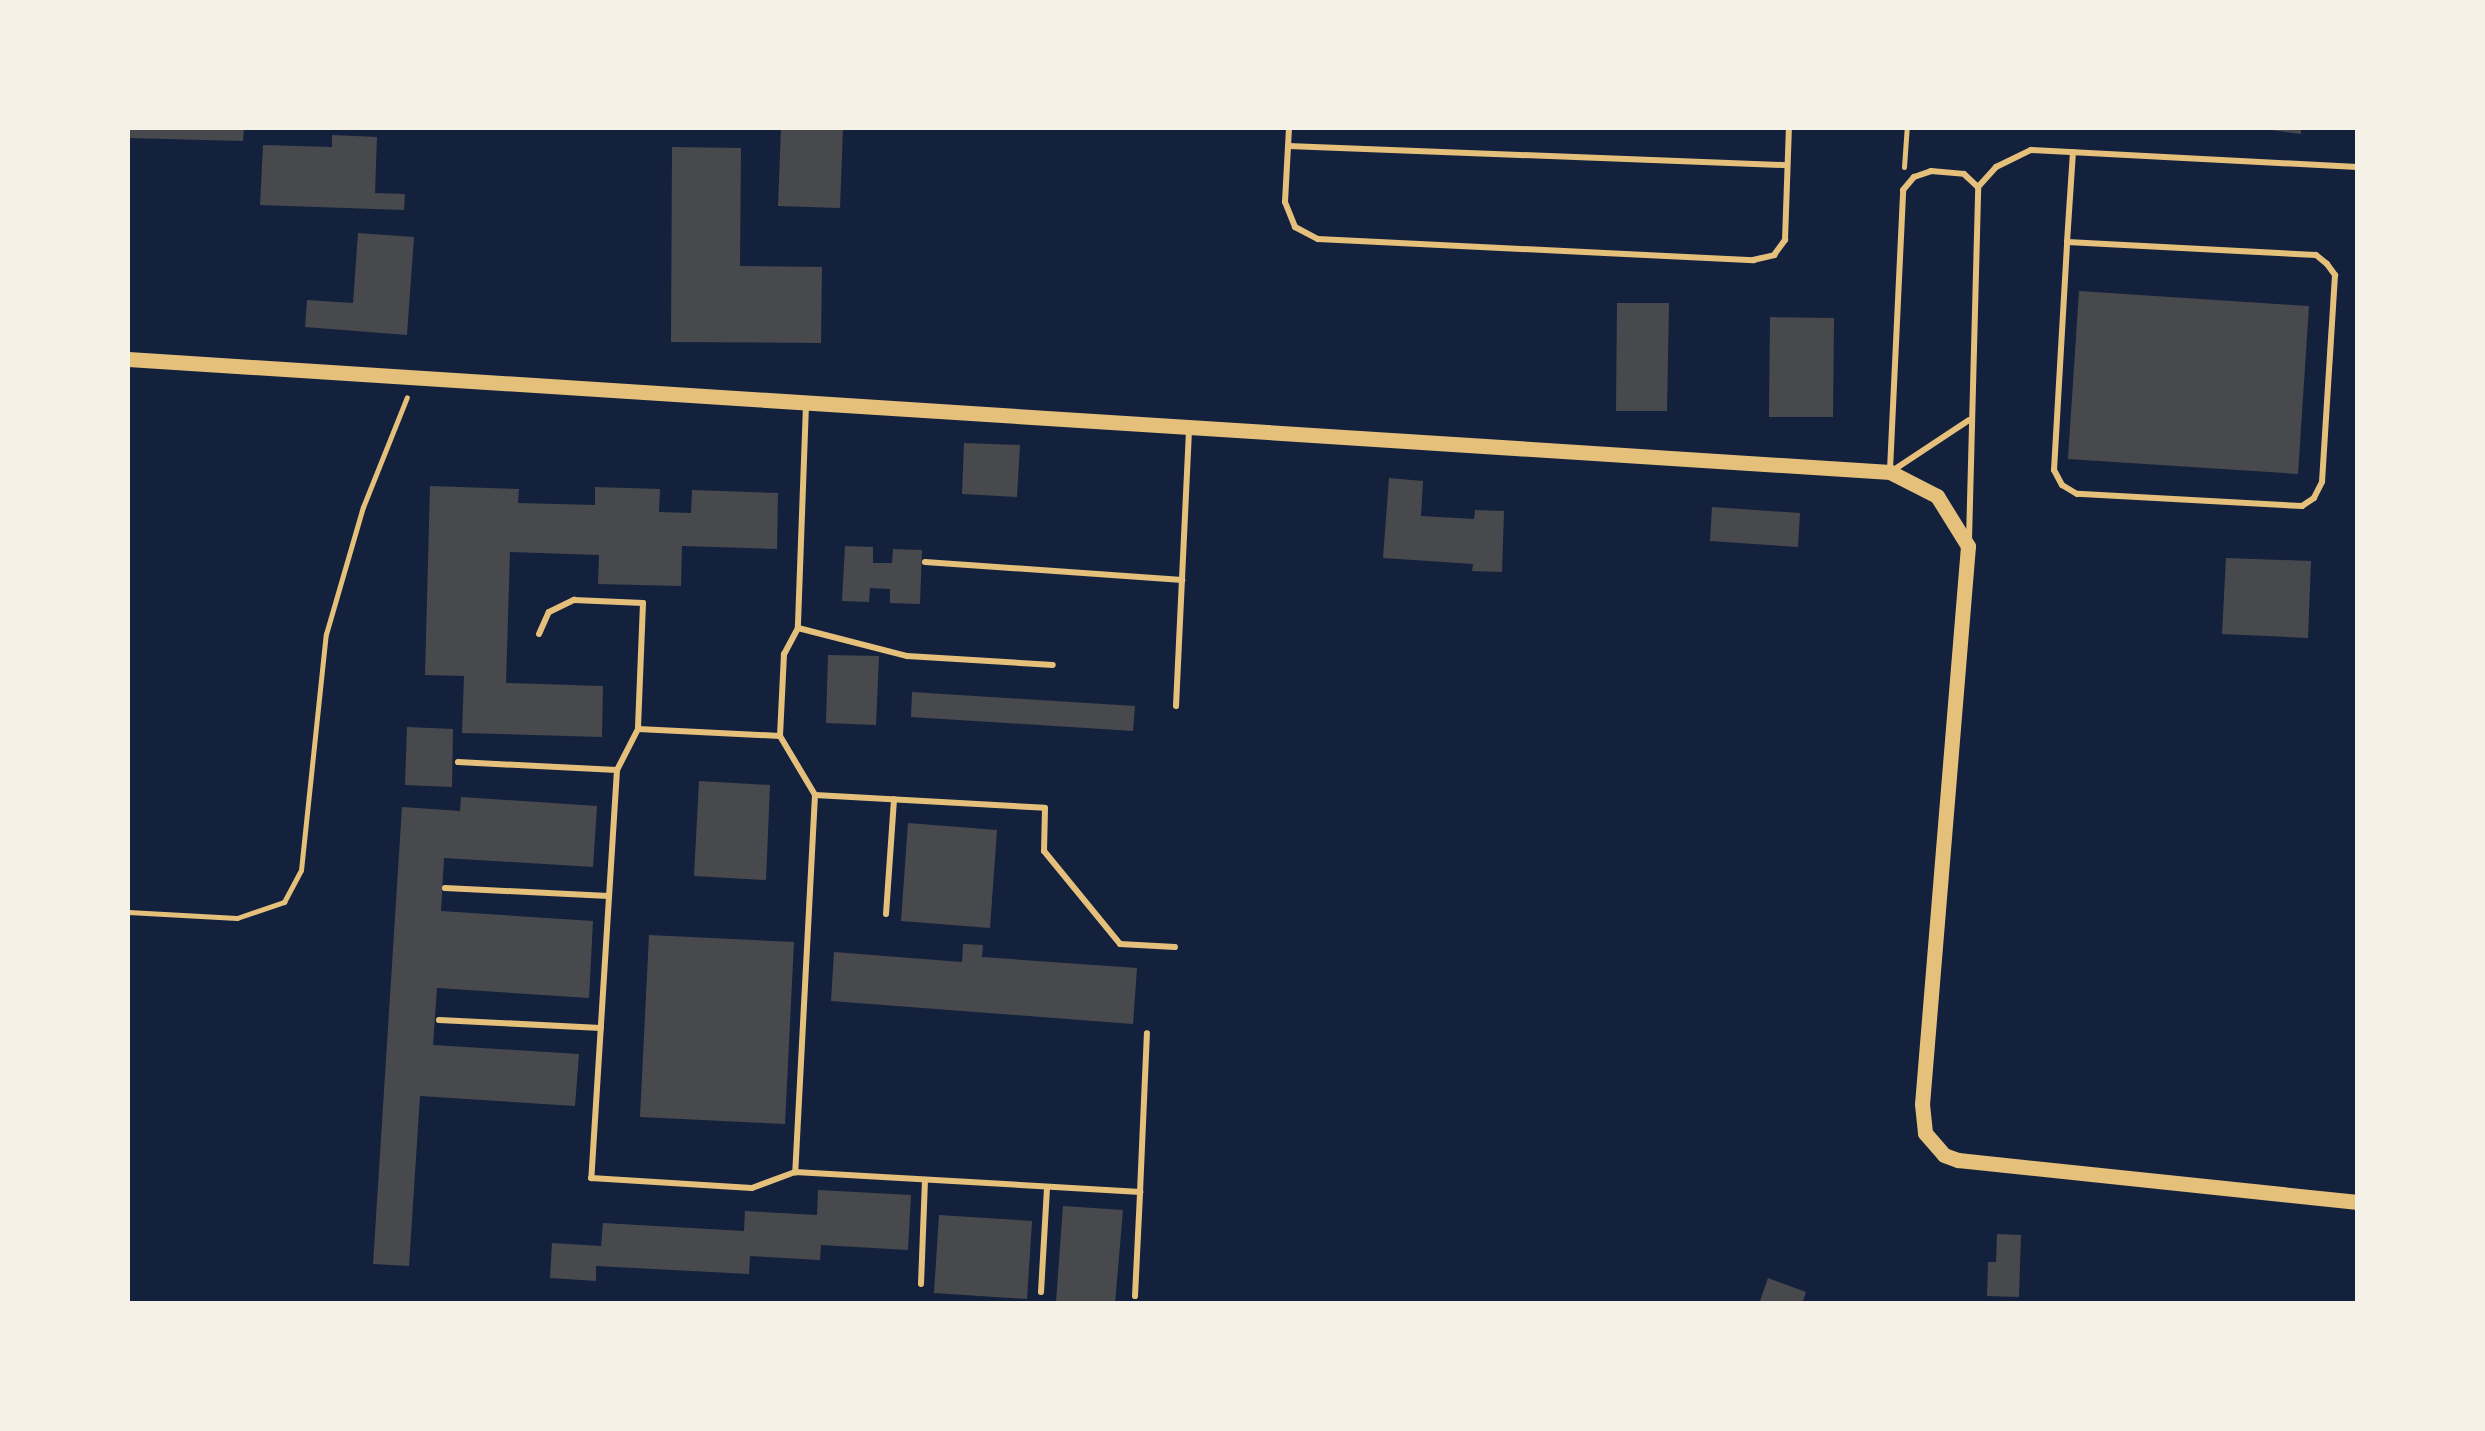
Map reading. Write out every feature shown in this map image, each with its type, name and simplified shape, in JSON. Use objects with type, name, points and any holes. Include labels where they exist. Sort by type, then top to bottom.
[{"type":"street","points":[[128,359],[413,381],[1890,472],[1937,496],[1968,546],[1922,1104],[1925,1133],[1944,1155],[1958,1160],[2358,1202]]},
{"type":"lane","points":[[1289,128],[1285,202],[1294,226],[1318,239],[1754,260],[1774,256],[1785,240],[1789,128]]},
{"type":"lane","points":[[1288,146],[1788,166]]},
{"type":"lane","points":[[1968,546],[1978,187],[1996,167],[2032,150],[2358,167]]},
{"type":"lane","points":[[2067,242],[2316,256],[2327,264],[2335,275],[2322,482],[2314,498],[2302,506],[2076,494],[2062,486],[2054,470],[2067,242],[2073,152]]},
{"type":"lane","points":[[1890,472],[1903,190],[1914,176],[1931,172],[1964,174],[1978,187]]},
{"type":"lane","points":[[794,1172],[815,795],[780,736],[784,654],[798,628],[806,404]]},
{"type":"lane","points":[[1890,472],[1970,419]]},
{"type":"lane","points":[[1176,706],[1189,426]]},
{"type":"lane","points":[[925,562],[1182,580]]},
{"type":"lane","points":[[538,634],[550,612],[574,600],[643,604],[638,729],[617,770],[592,1178],[752,1188],[794,1172],[1140,1192]]},
{"type":"lane","points":[[798,628],[906,656],[1053,666]]},
{"type":"lane","points":[[638,729],[780,736]]},
{"type":"lane","points":[[458,762],[617,770]]},
{"type":"lane","points":[[815,795],[1044,808],[1044,851],[1120,944],[1175,947]]},
{"type":"lane","points":[[886,914],[894,799]]},
{"type":"lane","points":[[446,888],[609,896]]},
{"type":"lane","points":[[439,1020],[601,1028]]},
{"type":"lane","points":[[1134,1296],[1147,1033]]},
{"type":"lane","points":[[920,1284],[925,1180]]},
{"type":"lane","points":[[1041,1292],[1047,1187]]},
{"type":"path","points":[[1903,190],[1907,128]]},
{"type":"path","points":[[128,912],[238,918],[284,902],[301,870],[326,634],[363,508],[413,381]]},
{"type":"building","points":[[128,128],[244,128],[243,141],[128,138]]},
{"type":"building","points":[[781,128],[843,128],[840,208],[778,206]]},
{"type":"building","points":[[2256,128],[2301,128],[2301,134]]},
{"type":"building","points":[[332,135],[377,137],[375,193],[405,194],[404,210],[260,205],[263,145],[332,147]]},
{"type":"building","points":[[672,147],[741,148],[740,266],[822,267],[821,343],[671,342]]},
{"type":"building","points":[[358,233],[414,237],[407,335],[305,327],[307,300],[353,303]]},
{"type":"building","points":[[2079,291],[2309,306],[2298,474],[2068,459]]},
{"type":"building","points":[[1617,303],[1669,303],[1667,411],[1616,411]]},
{"type":"building","points":[[1770,317],[1834,318],[1833,417],[1769,417]]},
{"type":"building","points":[[964,443],[1020,445],[1017,497],[962,494]]},
{"type":"building","points":[[1389,478],[1423,481],[1421,516],[1474,519],[1475,510],[1504,511],[1502,572],[1472,571],[1473,564],[1383,558]]},
{"type":"building","points":[[430,486],[519,489],[518,503],[595,505],[595,487],[660,489],[659,512],[691,513],[692,490],[778,493],[777,549],[682,546],[681,586],[598,584],[599,555],[510,552],[506,683],[603,686],[602,737],[462,733],[464,676],[425,675]]},
{"type":"building","points":[[1712,507],[1800,513],[1798,547],[1710,541]]},
{"type":"building","points":[[845,546],[873,547],[873,563],[892,563],[893,549],[922,550],[920,604],[890,603],[890,589],[870,588],[869,602],[842,601]]},
{"type":"building","points":[[2226,558],[2311,561],[2308,638],[2222,634]]},
{"type":"building","points":[[828,655],[879,656],[876,725],[826,723]]},
{"type":"building","points":[[912,692],[1135,706],[1133,731],[911,717]]},
{"type":"building","points":[[407,727],[453,729],[452,787],[405,785]]},
{"type":"building","points":[[699,781],[770,785],[766,880],[694,876]]},
{"type":"building","points":[[461,797],[597,806],[593,867],[444,858],[441,911],[593,921],[589,998],[437,988],[433,1045],[579,1054],[575,1106],[420,1096],[409,1266],[373,1264],[402,807],[460,811]]},
{"type":"building","points":[[908,823],[997,830],[990,928],[901,921]]},
{"type":"building","points":[[649,935],[794,942],[785,1124],[640,1117]]},
{"type":"building","points":[[963,944],[983,945],[982,957],[1137,968],[1133,1024],[831,1001],[834,952],[962,962]]},
{"type":"building","points":[[818,1190],[911,1195],[908,1250],[821,1245],[820,1260],[750,1256],[749,1274],[596,1266],[596,1281],[550,1278],[552,1243],[601,1246],[603,1223],[744,1231],[745,1211],[817,1215]]},
{"type":"building","points":[[1063,1206],[1123,1210],[1115,1304],[1056,1302]]},
{"type":"building","points":[[939,1215],[1032,1221],[1027,1299],[934,1293]]},
{"type":"building","points":[[1997,1234],[2021,1235],[2019,1297],[1987,1296],[1988,1262],[1996,1262]]},
{"type":"building","points":[[1768,1278],[1806,1292],[1802,1304],[1759,1304]]}]
